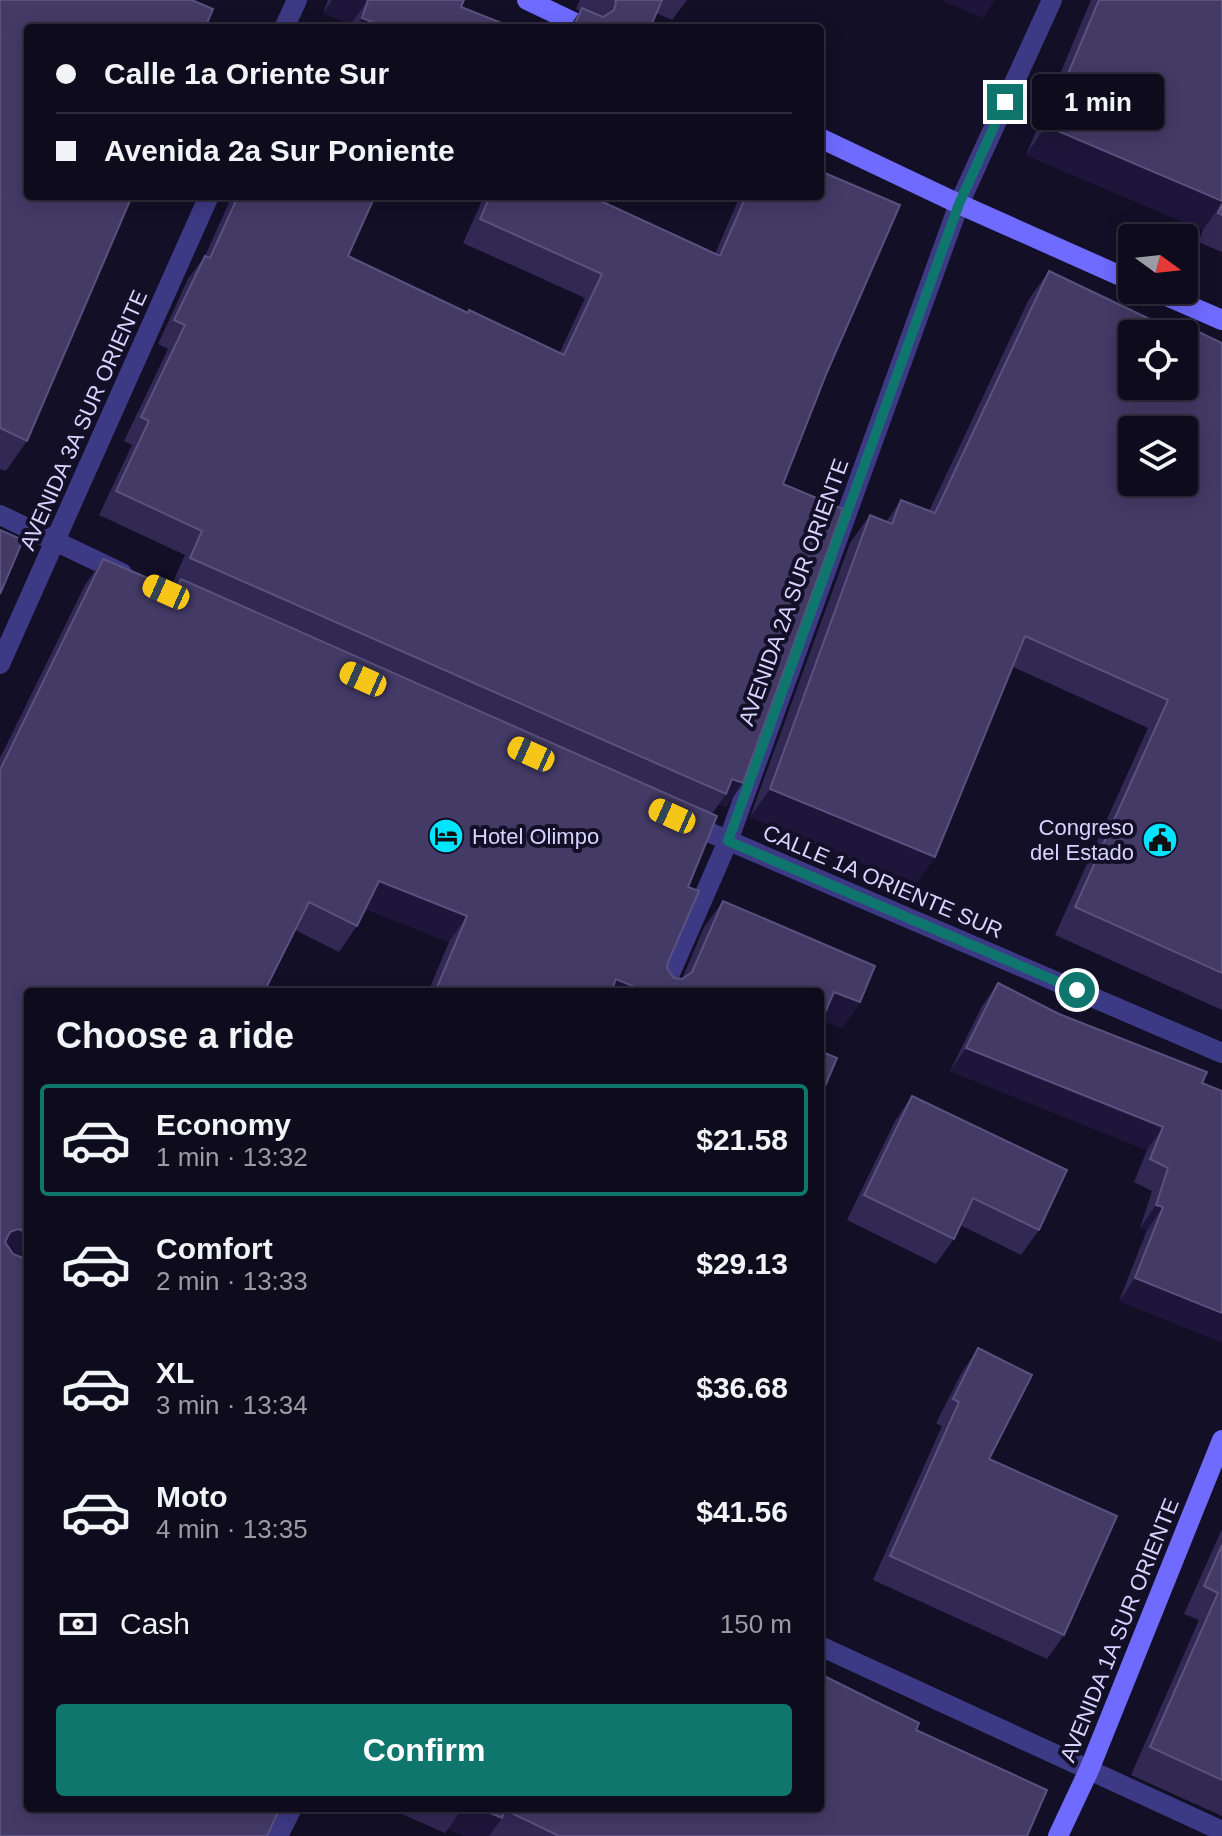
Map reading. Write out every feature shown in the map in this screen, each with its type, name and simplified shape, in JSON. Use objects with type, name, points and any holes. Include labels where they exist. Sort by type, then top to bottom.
[{"type":"main road","points":[[527,0],[578,24]]},
{"type":"main road","points":[[824,140],[1118,275]]},
{"type":"main road","points":[[1185,304],[1222,320]]},
{"type":"main road","name":"AVENIDA 1A SUR ORIENTE","points":[[1058,1836],[1089,1770],[1222,1440]]},
{"type":"street","points":[[286,24],[297,0]]},
{"type":"street","name":"AVENIDA 2A SUR ORIENTE","points":[[664,988],[728,841],[959,204],[1052,0]]},
{"type":"street","name":"AVENIDA 3A SUR ORIENTE","points":[[0,664],[207,200]]},
{"type":"street","points":[[0,515],[140,581]]},
{"type":"street","name":"CALLE 1A ORIENTE SUR","points":[[670,815],[1222,1053]]},
{"type":"street","points":[[824,1648],[1222,1831]]},
{"type":"street","points":[[278,1836],[290,1812]]},
{"type":"building","points":[[0,0],[192,0],[213,9],[207,24],[24,24],[24,200],[130,200],[27,441],[0,428]]},
{"type":"building","points":[[368,0],[464,0],[461,7],[504,24],[377,24],[362,18]]},
{"type":"building","points":[[662,0],[652,24],[575,24],[582,8],[603,17],[614,10],[616,2]]},
{"type":"building","points":[[1099,0],[1222,0],[1222,201],[1046,126]]},
{"type":"building","points":[[824,173],[900,205],[827,372],[783,484],[843,509],[743,783],[732,779],[726,794],[190,558],[202,531],[116,491],[149,421],[141,417],[185,325],[174,320],[205,256],[210,258],[236,200],[373,200],[348,256],[564,355],[602,274],[480,219],[488,200],[599,200],[720,256],[744,200],[824,200]]},
{"type":"building","points":[[1049,271],[1152,320],[1118,320],[1118,400],[1198,400],[1198,331],[1222,343],[1222,973],[1075,907],[1168,700],[1025,636],[935,857],[770,789],[870,515],[892,524],[901,500],[935,513]]},
{"type":"building","points":[[0,530],[23,540],[0,594]]},
{"type":"building","points":[[103,559],[176,590],[181,579],[717,816],[688,887],[699,891],[668,962],[667,968],[674,978],[682,979],[692,972],[723,901],[875,966],[860,1002],[834,992],[824,1015],[824,988],[637,988],[616,979],[613,988],[437,988],[467,916],[379,881],[357,926],[309,902],[266,988],[24,988],[24,1231],[18,1229],[10,1232],[5,1242],[13,1254],[24,1258],[24,1812],[278,1812],[267,1836],[0,1836],[0,770]]},
{"type":"building","points":[[998,983],[1059,1014],[1207,1072],[1202,1083],[1222,1091],[1222,1313],[1135,1278],[1163,1207],[1156,1205],[1168,1168],[1150,1159],[1163,1127],[966,1048]]},
{"type":"building","points":[[824,1053],[837,1058],[824,1089]]},
{"type":"building","points":[[912,1096],[1067,1170],[1039,1230],[973,1198],[954,1239],[864,1195]]},
{"type":"building","points":[[978,1348],[1032,1375],[989,1459],[1117,1516],[1064,1635],[890,1556],[959,1402],[953,1399]]},
{"type":"building","points":[[1222,1545],[1222,1780],[1150,1747],[1218,1593],[1204,1586]]},
{"type":"building","points":[[824,1676],[919,1723],[916,1730],[1047,1790],[1027,1836],[559,1836],[509,1812],[824,1812]]},
{"type":"building","points":[[488,1812],[504,1812],[502,1818]]},
{"type":"place","name":"Hotel Olimpo","points":[[446,836]]},
{"type":"place","name":"Congreso del Estado","points":[[1160,840]]},
{"type":"route","points":[[1005,102],[959,204],[728,841],[1077,990]]}]
